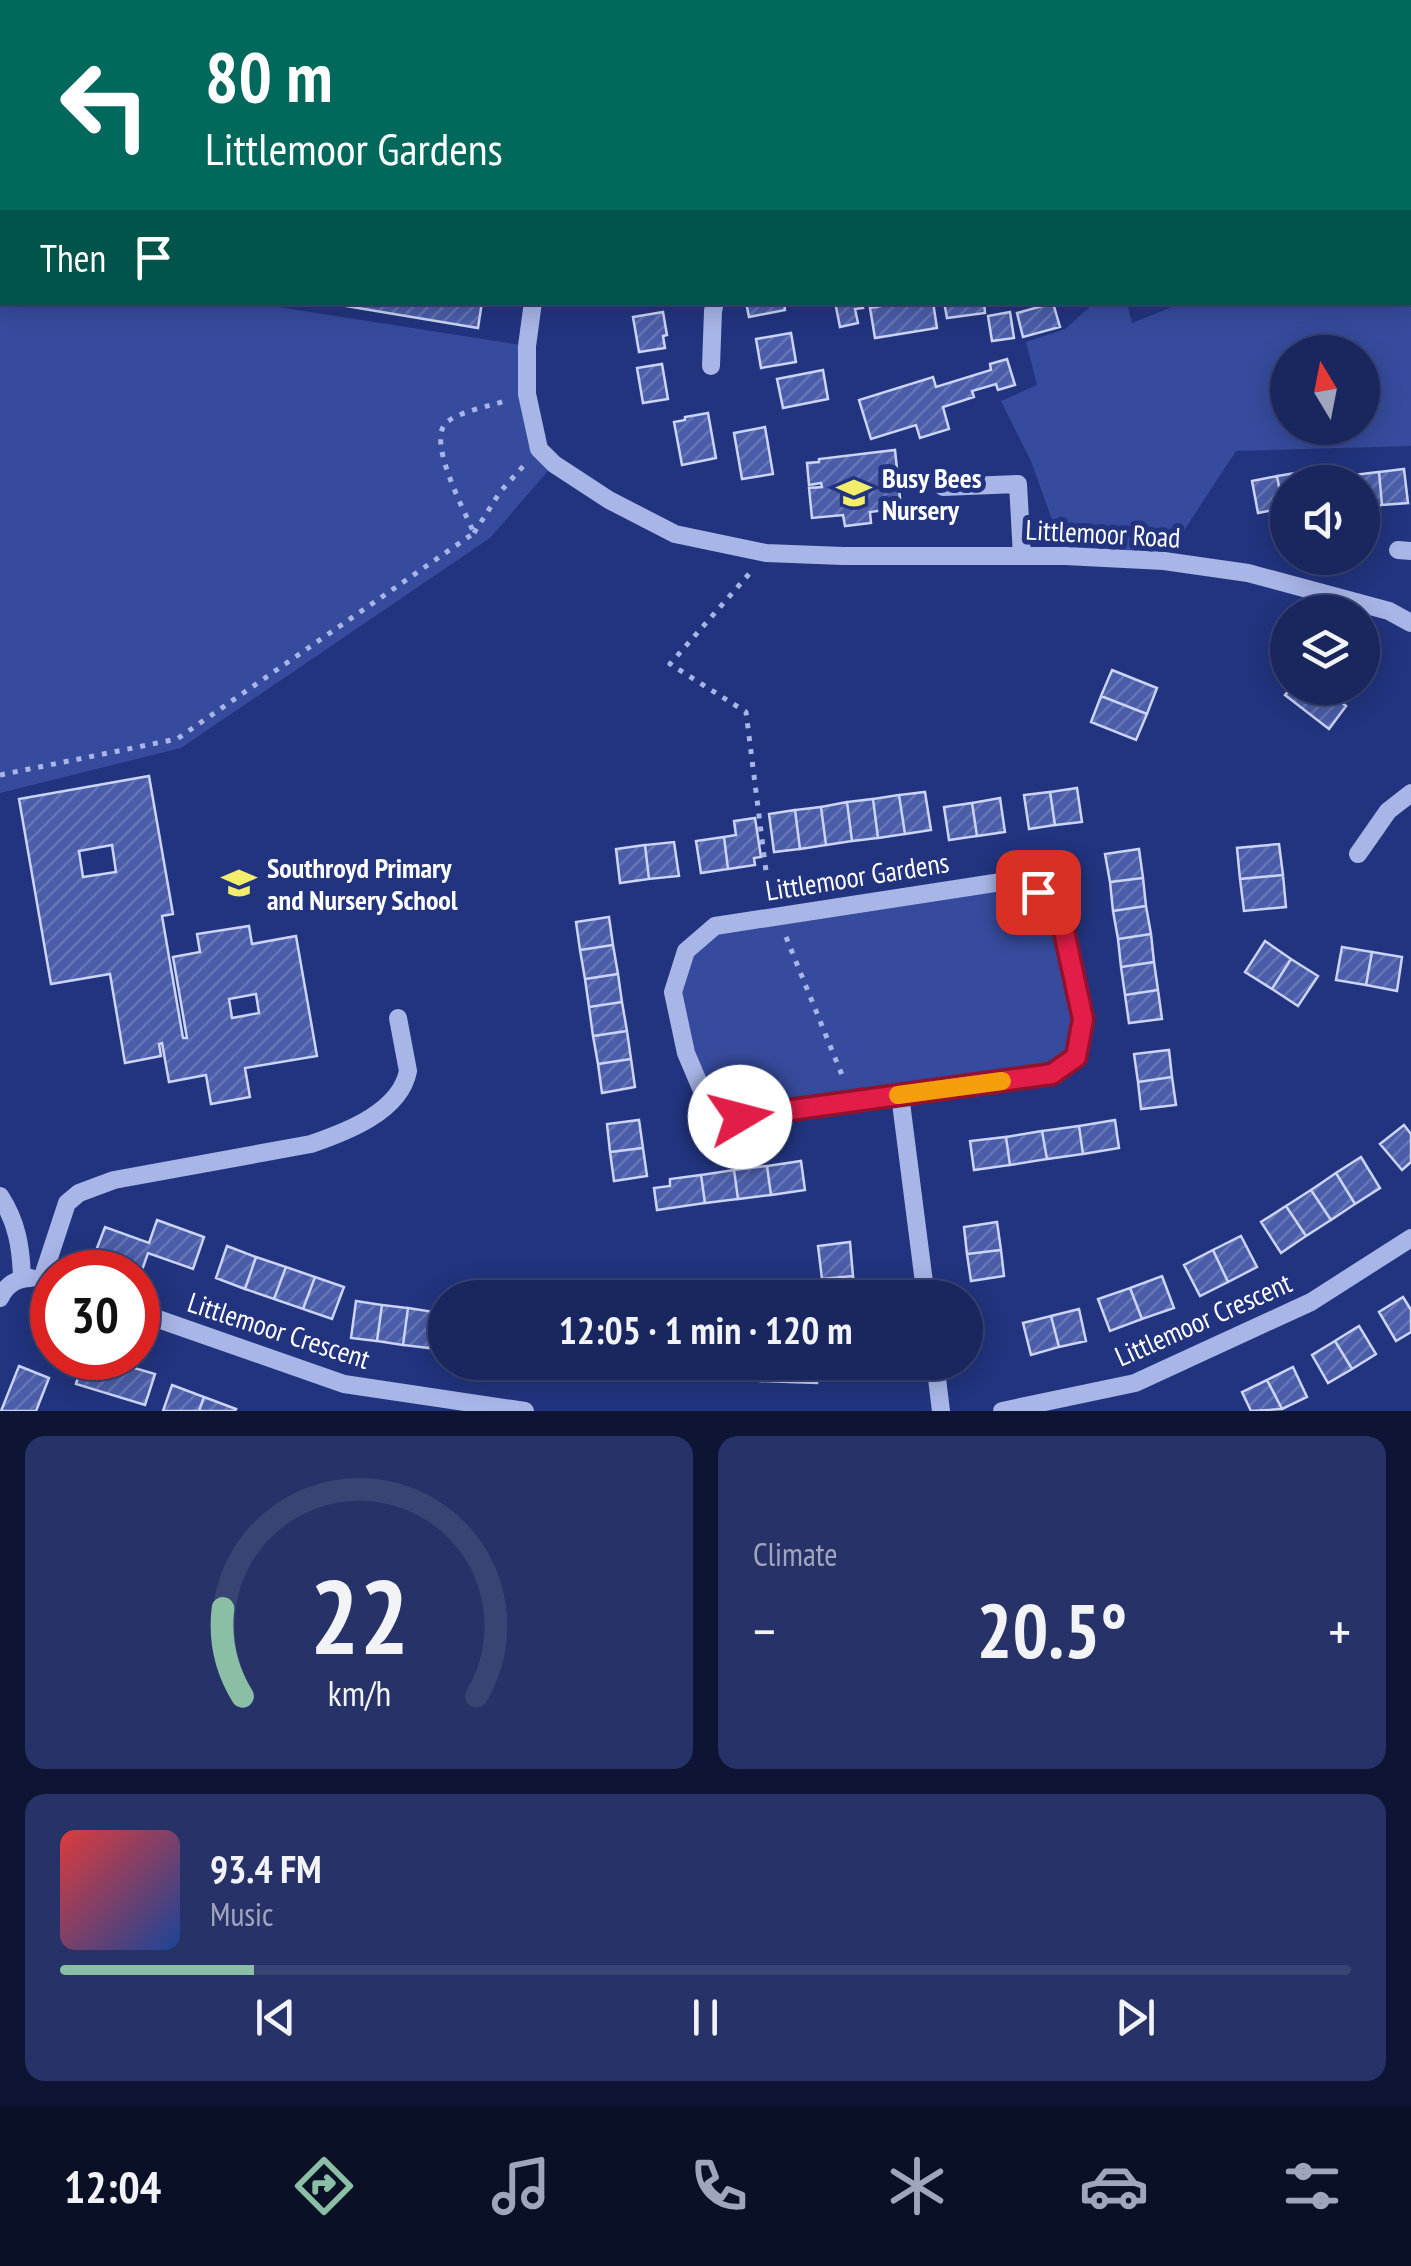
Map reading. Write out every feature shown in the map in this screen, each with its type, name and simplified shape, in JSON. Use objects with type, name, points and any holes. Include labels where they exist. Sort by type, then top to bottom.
[{"type":"street","points":[[533,305],[527,346],[527,394],[539,448]]},
{"type":"street","points":[[712,366],[714,305]]},
{"type":"street","name":"Littlemoor Road","points":[[539,448],[554,464],[608,500],[675,534],[766,553],[1164,561],[1248,573],[1389,611],[1411,623]]},
{"type":"street","points":[[944,487],[1018,484],[1022,556]]},
{"type":"street","points":[[1358,854],[1388,811],[1411,793]]},
{"type":"street","name":"Littlemoor Gardens","points":[[1014,880],[1038,892],[1060,913],[1083,1019],[1076,1057],[1052,1074],[740,1117],[703,1092],[686,1053],[673,992],[686,951],[715,926],[778,916],[1014,880]]},
{"type":"street","points":[[48,1250],[67,1203],[79,1193],[114,1180],[311,1144],[375,1116],[398,1092],[408,1071],[398,1018]]},
{"type":"street","points":[[900,1094],[924,1280]]},
{"type":"street","points":[[0,1196],[30,1262]]},
{"type":"street","name":"Littlemoor Crescent","points":[[1002,1411],[1135,1384],[1312,1302],[1411,1238]]},
{"type":"street","points":[[0,1298],[12,1283],[30,1280]]},
{"type":"street","name":"Littlemoor Crescent","points":[[160,1320],[344,1384],[525,1411]]},
{"type":"street","points":[[937,1380],[941,1411]]},
{"type":"path","points":[[474,532],[442,457],[439,435],[452,418],[527,394]]},
{"type":"path","points":[[0,775],[178,739],[474,532],[500,492],[539,448]]},
{"type":"path","points":[[766,553],[670,664],[746,712],[768,892],[852,1102]]},
{"type":"shaded area","points":[[0,305],[265,305],[527,346],[527,394],[554,464],[490,538],[181,748],[0,793]]},
{"type":"shaded area","points":[[1092,305],[1128,305],[1132,323],[1177,305],[1411,305],[1411,446],[1236,451],[1164,561],[1065,556],[1031,461],[1001,401],[1037,385],[1026,342],[1065,329]]},
{"type":"shaded area","points":[[1014,880],[1060,913],[1082,1031],[1076,1057],[1053,1074],[740,1117],[703,1093],[673,992],[686,951],[715,926]]},
{"type":"building","points":[[340,305],[482,305],[478,328]]},
{"type":"building","points":[[747,305],[784,305],[785,310],[749,317]]},
{"type":"building","points":[[836,305],[862,305],[863,308],[855,309],[858,323],[840,327]]},
{"type":"building","points":[[933,305],[937,328],[875,338],[870,308]]},
{"type":"building","points":[[945,305],[984,305],[985,313],[947,318]]},
{"type":"building","points":[[1054,305],[1060,327],[1023,337],[1017,313]]},
{"type":"building","points":[[663,312],[665,348],[639,352],[633,317]]},
{"type":"building","points":[[1010,312],[1014,338],[992,341],[988,316]]},
{"type":"building","points":[[791,333],[796,362],[761,368],[756,339]]},
{"type":"building","points":[[1007,359],[1015,385],[998,390],[996,384],[972,391],[974,397],[943,407],[949,429],[920,438],[916,425],[871,439],[859,400],[933,377],[936,387],[991,370],[990,364]]},
{"type":"building","points":[[662,364],[668,399],[643,403],[637,368]]},
{"type":"building","points":[[823,370],[828,399],[783,408],[777,379]]},
{"type":"building","points":[[708,413],[716,458],[682,465],[674,422]]},
{"type":"building","points":[[765,427],[773,474],[742,479],[734,433]]},
{"type":"building","name":"Busy Bees Nursery","points":[[895,450],[900,498],[884,500],[885,510],[870,512],[871,523],[845,526],[843,515],[812,518],[809,488],[822,487],[821,483],[809,485],[807,463]]},
{"type":"building","points":[[1404,469],[1408,503],[1382,505],[1380,472]]},
{"type":"building","points":[[1270,477],[1270,511],[1258,513],[1252,481]]},
{"type":"building","points":[[1112,670],[1157,688],[1147,714],[1101,696]]},
{"type":"building","points":[[1101,696],[1147,714],[1136,740],[1091,722]]},
{"type":"building","points":[[1298,705],[1346,706],[1329,729]]},
{"type":"building","points":[[149,776],[173,914],[162,916],[183,1038],[187,1038],[173,957],[200,952],[197,934],[249,926],[252,944],[296,936],[317,1056],[245,1068],[250,1097],[211,1104],[206,1075],[169,1082],[162,1043],[161,1056],[125,1063],[110,974],[51,984],[19,799]],"holes":[[[112,845],[116,872],[83,877],[79,851]],[[256,994],[259,1013],[232,1018],[229,999]]]},
{"type":"building","points":[[1077,788],[1082,822],[1055,825],[1050,792]]},
{"type":"building","points":[[925,792],[931,830],[905,834],[899,795]]},
{"type":"building","points":[[1050,792],[1055,825],[1029,829],[1024,795]]},
{"type":"building","points":[[899,795],[905,834],[878,838],[873,799]]},
{"type":"building","points":[[1000,798],[1005,832],[977,836],[972,803]]},
{"type":"building","points":[[873,799],[878,838],[852,841],[847,802]]},
{"type":"building","points":[[847,802],[852,841],[826,845],[821,807]]},
{"type":"building","points":[[972,803],[977,836],[949,840],[944,807]]},
{"type":"building","points":[[821,807],[826,845],[800,849],[795,810]]},
{"type":"building","points":[[795,810],[800,849],[774,852],[769,814]]},
{"type":"building","points":[[755,818],[761,857],[754,858],[755,865],[728,869],[724,837],[736,835],[734,821]]},
{"type":"building","points":[[724,837],[728,869],[701,873],[696,841]]},
{"type":"building","points":[[674,842],[679,876],[649,879],[645,845]]},
{"type":"building","points":[[1279,844],[1283,875],[1240,879],[1237,848]]},
{"type":"building","points":[[645,845],[649,879],[620,883],[616,849]]},
{"type":"building","points":[[1139,849],[1143,878],[1110,882],[1105,854]]},
{"type":"building","points":[[1283,875],[1286,907],[1244,911],[1240,879]]},
{"type":"building","points":[[1143,878],[1146,906],[1113,911],[1110,882]]},
{"type":"building","points":[[1146,906],[1151,934],[1118,939],[1113,911]]},
{"type":"building","points":[[609,917],[613,945],[580,950],[576,922]]},
{"type":"building","points":[[1151,934],[1154,962],[1121,967],[1118,939]]},
{"type":"building","points":[[1265,941],[1291,959],[1272,989],[1245,972]]},
{"type":"building","points":[[613,945],[618,974],[585,979],[580,950]]},
{"type":"building","points":[[1342,947],[1372,952],[1366,985],[1336,980]]},
{"type":"building","points":[[1372,952],[1402,957],[1397,991],[1366,985]]},
{"type":"building","points":[[1291,959],[1318,976],[1298,1006],[1272,989]]},
{"type":"building","points":[[1154,962],[1158,990],[1125,995],[1121,967]]},
{"type":"building","points":[[618,974],[622,1002],[589,1007],[585,979]]},
{"type":"building","points":[[1158,990],[1162,1019],[1129,1023],[1125,995]]},
{"type":"building","points":[[622,1002],[627,1031],[593,1036],[589,1007]]},
{"type":"building","points":[[627,1031],[631,1059],[598,1064],[593,1036]]},
{"type":"building","points":[[1169,1050],[1172,1077],[1138,1082],[1134,1054]]},
{"type":"building","points":[[631,1059],[635,1087],[602,1093],[598,1064]]},
{"type":"building","points":[[1172,1077],[1176,1105],[1141,1109],[1138,1082]]},
{"type":"building","points":[[639,1120],[643,1148],[610,1152],[607,1124]]},
{"type":"building","points":[[1115,1120],[1119,1148],[1083,1154],[1079,1126]]},
{"type":"building","points":[[1404,1125],[1411,1134],[1411,1162],[1402,1170],[1380,1144]]},
{"type":"building","points":[[1079,1126],[1083,1154],[1047,1159],[1042,1131]]},
{"type":"building","points":[[1042,1131],[1047,1159],[1010,1165],[1006,1137]]},
{"type":"building","points":[[1006,1137],[1010,1165],[974,1170],[970,1141]]},
{"type":"building","points":[[643,1148],[647,1176],[614,1181],[610,1152]]},
{"type":"building","points":[[1361,1157],[1380,1188],[1355,1204],[1336,1173]]},
{"type":"building","points":[[801,1161],[805,1190],[771,1195],[767,1166]]},
{"type":"building","points":[[767,1166],[771,1195],[738,1199],[734,1170]]},
{"type":"building","points":[[734,1170],[738,1199],[705,1203],[701,1175]]},
{"type":"building","points":[[1336,1173],[1355,1204],[1331,1220],[1311,1190]]},
{"type":"building","points":[[701,1175],[705,1203],[657,1210],[654,1188],[670,1186],[670,1179]]},
{"type":"building","points":[[1311,1190],[1331,1220],[1306,1236],[1286,1206]]},
{"type":"building","points":[[1286,1206],[1306,1236],[1281,1253],[1261,1222]]},
{"type":"building","points":[[157,1220],[204,1237],[193,1269],[160,1257],[160,1250],[96,1250],[105,1227],[149,1243]]},
{"type":"building","points":[[997,1222],[1001,1250],[967,1254],[964,1227]]},
{"type":"building","points":[[1241,1236],[1257,1267],[1228,1282],[1213,1250]]},
{"type":"building","points":[[850,1242],[853,1276],[822,1279],[818,1246]]},
{"type":"building","points":[[227,1246],[256,1257],[245,1289],[216,1278]]},
{"type":"building","points":[[1001,1250],[1004,1276],[971,1280],[967,1254]]},
{"type":"building","points":[[1213,1250],[1228,1282],[1200,1296],[1184,1265]]},
{"type":"building","points":[[256,1257],[286,1267],[274,1299],[245,1289]]},
{"type":"building","points":[[286,1267],[315,1277],[303,1309],[274,1299]]},
{"type":"building","points":[[853,1276],[854,1280],[822,1280]]},
{"type":"building","points":[[1162,1276],[1174,1308],[1142,1319],[1130,1288]]},
{"type":"building","points":[[315,1277],[344,1287],[332,1319],[303,1309]]},
{"type":"building","points":[[1130,1288],[1142,1319],[1110,1331],[1098,1299]]},
{"type":"building","points":[[1403,1297],[1411,1310],[1411,1332],[1396,1341],[1379,1312]]},
{"type":"building","points":[[356,1301],[382,1305],[377,1341],[351,1338]]},
{"type":"building","points":[[382,1305],[408,1308],[403,1345],[377,1341]]},
{"type":"building","points":[[408,1308],[428,1311],[428,1348],[403,1345]]},
{"type":"building","points":[[1079,1309],[1086,1341],[1059,1347],[1051,1316]]},
{"type":"building","points":[[1051,1316],[1059,1347],[1031,1355],[1023,1323]]},
{"type":"building","points":[[1359,1326],[1376,1354],[1352,1369],[1335,1341]]},
{"type":"building","points":[[1335,1341],[1352,1369],[1328,1383],[1312,1355]]},
{"type":"building","points":[[19,1366],[30,1370],[30,1380],[48,1380],[36,1411],[1,1411]]},
{"type":"building","points":[[1293,1367],[1307,1397],[1282,1409],[1267,1380]]},
{"type":"building","points":[[77,1380],[153,1380],[145,1405],[76,1384]]},
{"type":"building","points":[[789,1380],[817,1380],[817,1383]]},
{"type":"building","points":[[1267,1380],[1282,1409],[1251,1411],[1242,1392]]},
{"type":"building","points":[[172,1385],[204,1397],[199,1411],[163,1411]]},
{"type":"building","points":[[204,1397],[236,1409],[199,1411]]},
{"type":"slow traffic","points":[[898,1095],[1002,1081]]},
{"type":"place","name":"Busy Bees Nursery","points":[[854,493]]},
{"type":"place","name":"Southroyd Primary and Nursery School","points":[[239,883]]},
{"type":"route","points":[[740,1117],[1052,1074],[1076,1057],[1083,1019],[1060,913],[1038,892]]}]
